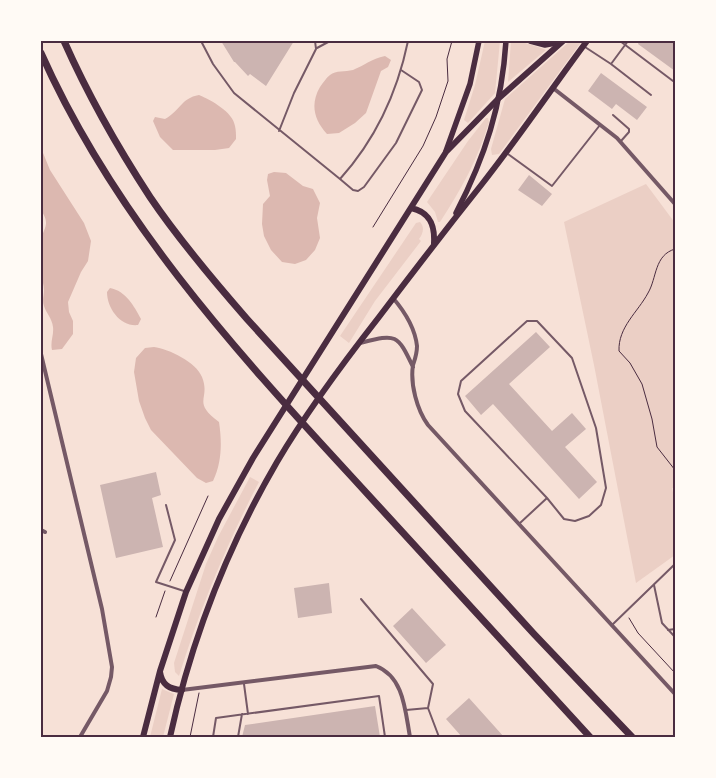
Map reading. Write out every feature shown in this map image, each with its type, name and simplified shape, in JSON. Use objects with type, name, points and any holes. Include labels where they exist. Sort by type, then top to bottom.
[{"type":"highway","points":[[64,41],[101,116],[150,196],[216,284],[534,634],[632,737]]},
{"type":"highway","points":[[41,53],[75,123],[138,225],[224,336],[590,737]]},
{"type":"main road","points":[[446,152],[470,84],[479,41]]},
{"type":"main road","points":[[454,218],[481,160],[492,129],[504,68],[506,41]]},
{"type":"main road","points":[[530,41],[545,45],[563,41]]},
{"type":"main road","points":[[143,737],[160,671],[186,592],[222,513],[253,458],[446,152],[498,98],[563,41]]},
{"type":"main road","points":[[170,737],[182,690],[210,604],[235,545],[277,462],[304,419],[359,343],[506,152],[586,44]]},
{"type":"main road","points":[[411,208],[428,215],[433,228],[434,244]]},
{"type":"main road","points":[[160,671],[164,684],[169,688],[182,690]]},
{"type":"street","points":[[553,88],[621,141],[675,204]]},
{"type":"street","points":[[393,298],[407,316],[414,332],[417,354],[413,367]]},
{"type":"street","points":[[359,343],[380,338],[394,339],[403,346],[413,367],[416,401],[425,421],[438,438],[674,692]]},
{"type":"street","points":[[41,354],[102,609],[112,667],[106,691],[80,737]]},
{"type":"street","points":[[182,690],[376,666],[384,669],[396,680],[410,737]]},
{"type":"lane","points":[[201,41],[212,64],[234,93],[353,190],[358,191],[364,187],[396,143],[422,90],[419,82],[401,70]]},
{"type":"lane","points":[[315,41],[316,49]]},
{"type":"lane","points":[[279,131],[294,93],[316,49],[330,41]]},
{"type":"lane","points":[[340,179],[355,162],[376,132],[399,82],[408,41]]},
{"type":"lane","points":[[620,41],[673,82]]},
{"type":"lane","points":[[611,64],[628,41]]},
{"type":"lane","points":[[586,44],[651,96]]},
{"type":"lane","points":[[612,115],[629,129],[630,132],[621,141]]},
{"type":"lane","points":[[506,152],[552,186],[601,124]]},
{"type":"lane","points":[[527,321],[537,321],[572,358],[596,428],[606,488],[601,505],[589,516],[575,521],[564,519],[547,498],[465,410],[458,394],[461,381],[527,321]]},
{"type":"lane","points":[[518,524],[547,498]]},
{"type":"lane","points":[[166,506],[174,540],[156,582],[186,592]]},
{"type":"lane","points":[[611,625],[675,566]]},
{"type":"lane","points":[[654,584],[662,623],[675,637]]},
{"type":"lane","points":[[360,600],[433,684],[428,708],[438,737]]},
{"type":"lane","points":[[668,630],[675,629]]},
{"type":"lane","points":[[244,682],[248,714]]},
{"type":"lane","points":[[213,737],[216,718],[378,696],[385,737]]},
{"type":"lane","points":[[404,710],[428,708]]},
{"type":"lane","points":[[238,737],[242,714]]},
{"type":"path","points":[[373,227],[423,146],[436,117],[448,80],[447,59],[452,41]]},
{"type":"path","points":[[675,249],[670,250],[656,267],[648,294],[634,311],[624,328],[619,351],[630,363],[642,384],[652,419],[657,447],[675,470]]},
{"type":"path","points":[[156,616],[208,496]]},
{"type":"path","points":[[625,612],[638,634],[675,673]]},
{"type":"path","points":[[190,737],[199,694]]},
{"type":"shaded area","points":[[485,41],[500,41],[495,93],[468,123],[464,120],[475,85]]},
{"type":"shaded area","points":[[511,41],[529,44],[546,50],[508,82]]},
{"type":"shaded area","points":[[570,41],[582,41],[499,154],[492,155],[491,149],[505,99]]},
{"type":"shaded area","points":[[385,56],[391,60],[388,67],[381,71],[366,113],[339,133],[327,134],[316,117],[314,106],[320,87],[332,73],[353,70],[372,60]]},
{"type":"shaded area","points":[[199,95],[221,107],[233,121],[236,129],[236,139],[229,148],[173,150],[160,137],[153,121],[155,117],[165,119],[188,99]]},
{"type":"shaded area","points":[[486,118],[488,118],[489,122],[485,136],[468,174],[440,222],[438,222],[435,212],[427,202],[468,141]]},
{"type":"shaded area","points":[[41,148],[50,170],[84,223],[91,241],[88,261],[68,302],[69,312],[73,321],[73,334],[62,349],[52,350],[53,327],[43,304],[44,288],[40,267],[40,242],[46,222],[41,210]]},
{"type":"shaded area","points":[[274,172],[286,173],[303,186],[313,189],[320,203],[317,218],[320,238],[315,250],[306,260],[295,264],[282,262],[271,250],[264,236],[262,224],[263,204],[270,196],[267,180],[268,174]]},
{"type":"shaded area","points":[[646,184],[675,223],[675,489],[672,488],[675,501],[675,555],[636,583],[564,222]]},
{"type":"shaded area","points":[[420,222],[423,228],[419,239],[421,241],[375,301],[349,343],[340,336],[416,223]]},
{"type":"shaded area","points":[[110,288],[121,292],[132,304],[141,319],[138,325],[126,323],[116,316],[109,305],[107,292]]},
{"type":"shaded area","points":[[154,347],[167,350],[188,361],[199,371],[202,377],[205,391],[204,405],[219,422],[220,429],[220,459],[213,481],[206,483],[197,478],[151,430],[145,418],[139,401],[134,372],[136,358],[145,348]]},
{"type":"shaded area","points":[[250,477],[259,482],[215,578],[179,676],[175,672],[174,663],[206,564]]},
{"type":"shaded area","points":[[162,689],[174,694],[163,737],[150,737]]},
{"type":"building","points":[[221,41],[294,41],[266,86],[250,74],[248,76],[234,62]]},
{"type":"building","points":[[639,41],[675,41],[675,71],[638,44]]},
{"type":"building","points":[[601,73],[647,107],[637,120],[616,104],[612,109],[588,91]]},
{"type":"building","points":[[529,175],[552,194],[542,206],[518,190]]},
{"type":"building","points":[[536,332],[550,347],[509,384],[552,431],[572,413],[586,429],[565,447],[597,482],[579,499],[493,404],[481,415],[465,396]]},
{"type":"building","points":[[156,472],[161,495],[152,498],[163,547],[116,558],[100,485]]},
{"type":"building","points":[[329,583],[332,613],[298,618],[294,588]]},
{"type":"building","points":[[412,608],[446,645],[426,663],[393,626]]},
{"type":"building","points":[[469,698],[504,737],[462,737],[446,719]]},
{"type":"building","points":[[375,706],[380,737],[242,737],[245,725]]}]
